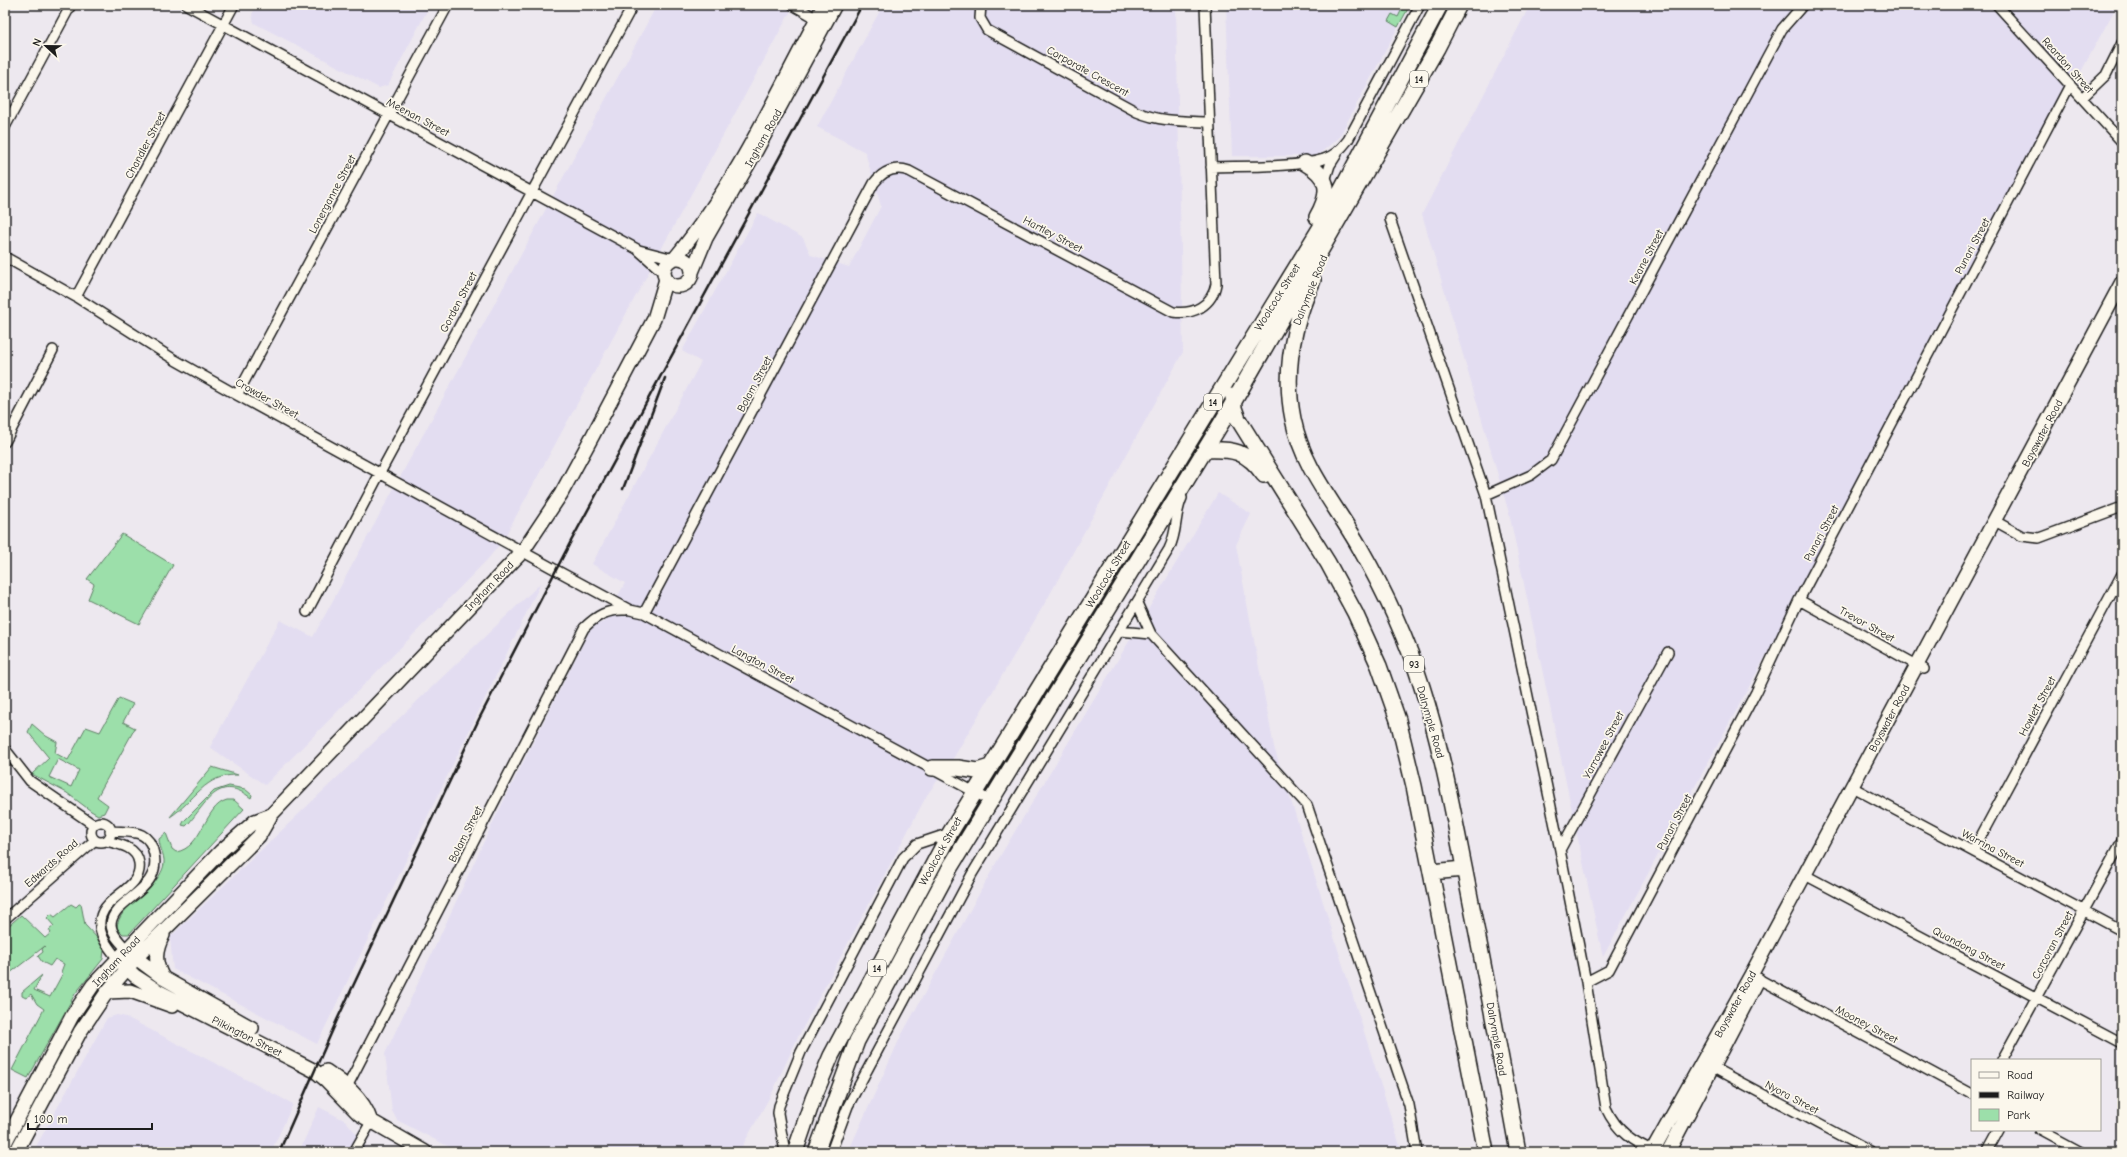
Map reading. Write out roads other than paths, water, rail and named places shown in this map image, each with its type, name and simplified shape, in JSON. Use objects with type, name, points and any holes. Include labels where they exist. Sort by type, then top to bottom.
[{"type":"main road","name":"Ingham Road","points":[[692,272],[706,238],[758,149],[821,21],[824,5]]},
{"type":"main road","name":"Ingham Road","points":[[675,258],[705,221],[821,21],[835,5]]},
{"type":"main road","name":"Woolcock Street","points":[[796,1152],[813,1099],[831,1056],[950,833],[1327,217],[1440,5]]},
{"type":"main road","name":"Woolcock Street","points":[[816,1152],[857,1041],[951,866],[1205,450],[1437,48],[1459,5]]},
{"type":"main road","points":[[1287,282],[1324,204],[1325,181],[1320,173],[1304,163]]},
{"type":"main road","name":"Dalrymple Road","points":[[1346,206],[1302,303],[1295,326],[1288,372],[1293,419],[1308,463],[1360,548],[1395,616],[1417,672],[1442,760],[1492,1008],[1518,1152]]},
{"type":"main road","points":[[675,258],[685,260],[689,263],[692,272],[688,281],[679,285],[670,282],[666,276],[666,264],[675,258]]},
{"type":"main road","name":"Ingham Road","points":[[654,318],[666,276]]},
{"type":"main road","name":"Bayswater Road","points":[[1998,523],[2122,282]]},
{"type":"main road","name":"Ingham Road","points":[[16,1152],[80,1032],[107,992],[127,968],[259,836],[271,815],[522,551],[560,494],[654,318],[679,285]]},
{"type":"main road","name":"Bayswater Road","points":[[1668,1152],[1708,1065],[1808,877],[1998,523],[2122,299]]},
{"type":"main road","points":[[1234,368],[1238,376],[1242,378],[1249,373]]},
{"type":"main road","points":[[1234,368],[1232,377],[1233,400],[1238,419],[1310,537]]},
{"type":"main road","points":[[1205,450],[1230,449],[1253,462],[1328,563],[1355,613],[1379,666],[1398,720],[1414,786],[1486,1152]]},
{"type":"main road","points":[[932,768],[958,768],[977,771],[990,767]]},
{"type":"main road","name":"Ingham Road","points":[[5,1143],[80,1003],[121,953],[221,851],[255,821],[271,815]]},
{"type":"main road","points":[[1431,872],[1464,869]]},
{"type":"main road","points":[[162,978],[157,965],[156,953],[166,928]]},
{"type":"main road","name":"Pilkington Street","points":[[121,953],[127,968],[158,991],[234,1028],[314,1071],[344,1090]]},
{"type":"main road","name":"Pilkington Street","points":[[136,958],[162,978],[317,1065],[344,1090],[359,1114],[425,1152]]},
{"type":"main road","points":[[107,992],[130,991],[234,1028]]},
{"type":"main road","name":"Bayswater Road","points":[[1654,1151],[1708,1065]]},
{"type":"street","points":[[5,127],[71,5]]},
{"type":"street","name":"Meenan Street","points":[[187,5],[637,249],[666,276]]},
{"type":"street","name":"Chandler Street","points":[[76,297],[234,5]]},
{"type":"street","name":"Lonerganne Street","points":[[237,395],[448,5]]},
{"type":"street","name":"Gorden Street","points":[[307,612],[380,473],[633,5]]},
{"type":"street","points":[[793,5],[821,21]]},
{"type":"street","name":"Corporate Crescent","points":[[981,5],[980,18],[987,30],[1137,112],[1153,118],[1169,121],[1209,122]]},
{"type":"street","points":[[1205,5],[1210,167],[1304,163],[1324,159],[1339,150]]},
{"type":"street","points":[[1325,181],[1330,165],[1339,150],[1348,140],[1420,5]]},
{"type":"street","name":"Keane Street","points":[[1486,495],[1531,475],[1551,460],[1782,29],[1803,5]]},
{"type":"street","name":"Reardon Street","points":[[1997,5],[2122,142]]},
{"type":"street","points":[[2082,98],[2106,75],[2122,43]]},
{"type":"street","name":"Punari Street","points":[[1586,982],[1609,970],[1756,692],[1799,600],[2070,85]]},
{"type":"street","name":"Hartley Street","points":[[890,170],[899,169],[909,171],[1173,312],[1193,312],[1205,305],[1211,298],[1216,284],[1210,167]]},
{"type":"street","name":"Bolam Street","points":[[644,613],[874,183],[881,175],[890,170]]},
{"type":"street","points":[[1390,219],[1486,495],[1586,982],[1606,1108],[1614,1123],[1624,1135],[1654,1151]]},
{"type":"street","name":"Meenan Street","points":[[637,249],[675,258]]},
{"type":"street","name":"Crowder Street","points":[[5,257],[76,297],[175,360],[522,551]]},
{"type":"street","points":[[5,442],[53,350]]},
{"type":"street","points":[[831,1152],[854,1094],[972,874],[1137,603],[1175,536],[1178,508],[1194,467]]},
{"type":"street","points":[[1998,523],[2022,536],[2040,538],[2122,507]]},
{"type":"street","name":"Langton Street","points":[[522,551],[630,610],[644,613],[991,801]]},
{"type":"street","name":"Howlett Street","points":[[1973,850],[2122,574]]},
{"type":"street","name":"Trevor Street","points":[[1799,600],[1921,667]]},
{"type":"street","points":[[1137,603],[1151,634],[1307,805],[1409,1105],[1417,1152]]},
{"type":"street","name":"Bolam Street","points":[[344,1090],[584,628],[596,616],[616,609],[630,610]]},
{"type":"street","points":[[1120,631],[1151,634]]},
{"type":"street","name":"Yarrowee Street","points":[[1560,850],[1668,652]]},
{"type":"street","points":[[5,749],[30,781],[94,825]]},
{"type":"street","name":"Warrina Street","points":[[1856,789],[1973,850],[2122,931]]},
{"type":"street","points":[[94,825],[103,822],[108,825],[110,831],[106,841]]},
{"type":"street","points":[[94,825],[91,834],[95,840],[106,841],[128,848],[134,852],[139,861],[140,868],[135,880],[104,910],[101,916],[101,932],[104,940],[121,953]]},
{"type":"street","points":[[110,831],[137,833],[145,837],[152,846],[155,859],[153,873],[149,880],[117,911],[112,920],[113,931],[121,953]]},
{"type":"street","points":[[785,1152],[778,1114],[779,1106],[805,1045],[904,858],[917,844],[950,833]]},
{"type":"street","name":"Edwards Road","points":[[5,919],[95,840]]},
{"type":"street","name":"Corcoran Street","points":[[2003,1059],[2038,997],[2122,840]]},
{"type":"street","name":"Quandong Street","points":[[1808,877],[2038,997],[2122,1043]]},
{"type":"street","name":"Pilkington Street","points":[[121,953],[136,958]]},
{"type":"street","name":"Mooney Street","points":[[1755,977],[1971,1093]]},
{"type":"street","name":"Nyora Street","points":[[1708,1065],[1871,1152]]},
{"type":"street","points":[[354,1152],[371,1122]]},
{"type":"street","points":[[1988,1152],[1998,1131]]},
{"type":"street","points":[[2042,1131],[2081,1152]]},
{"type":"railway","points":[[279,1152],[337,1020],[479,719],[570,543],[862,5]]},
{"type":"railway","points":[[623,489],[665,378]]}]
